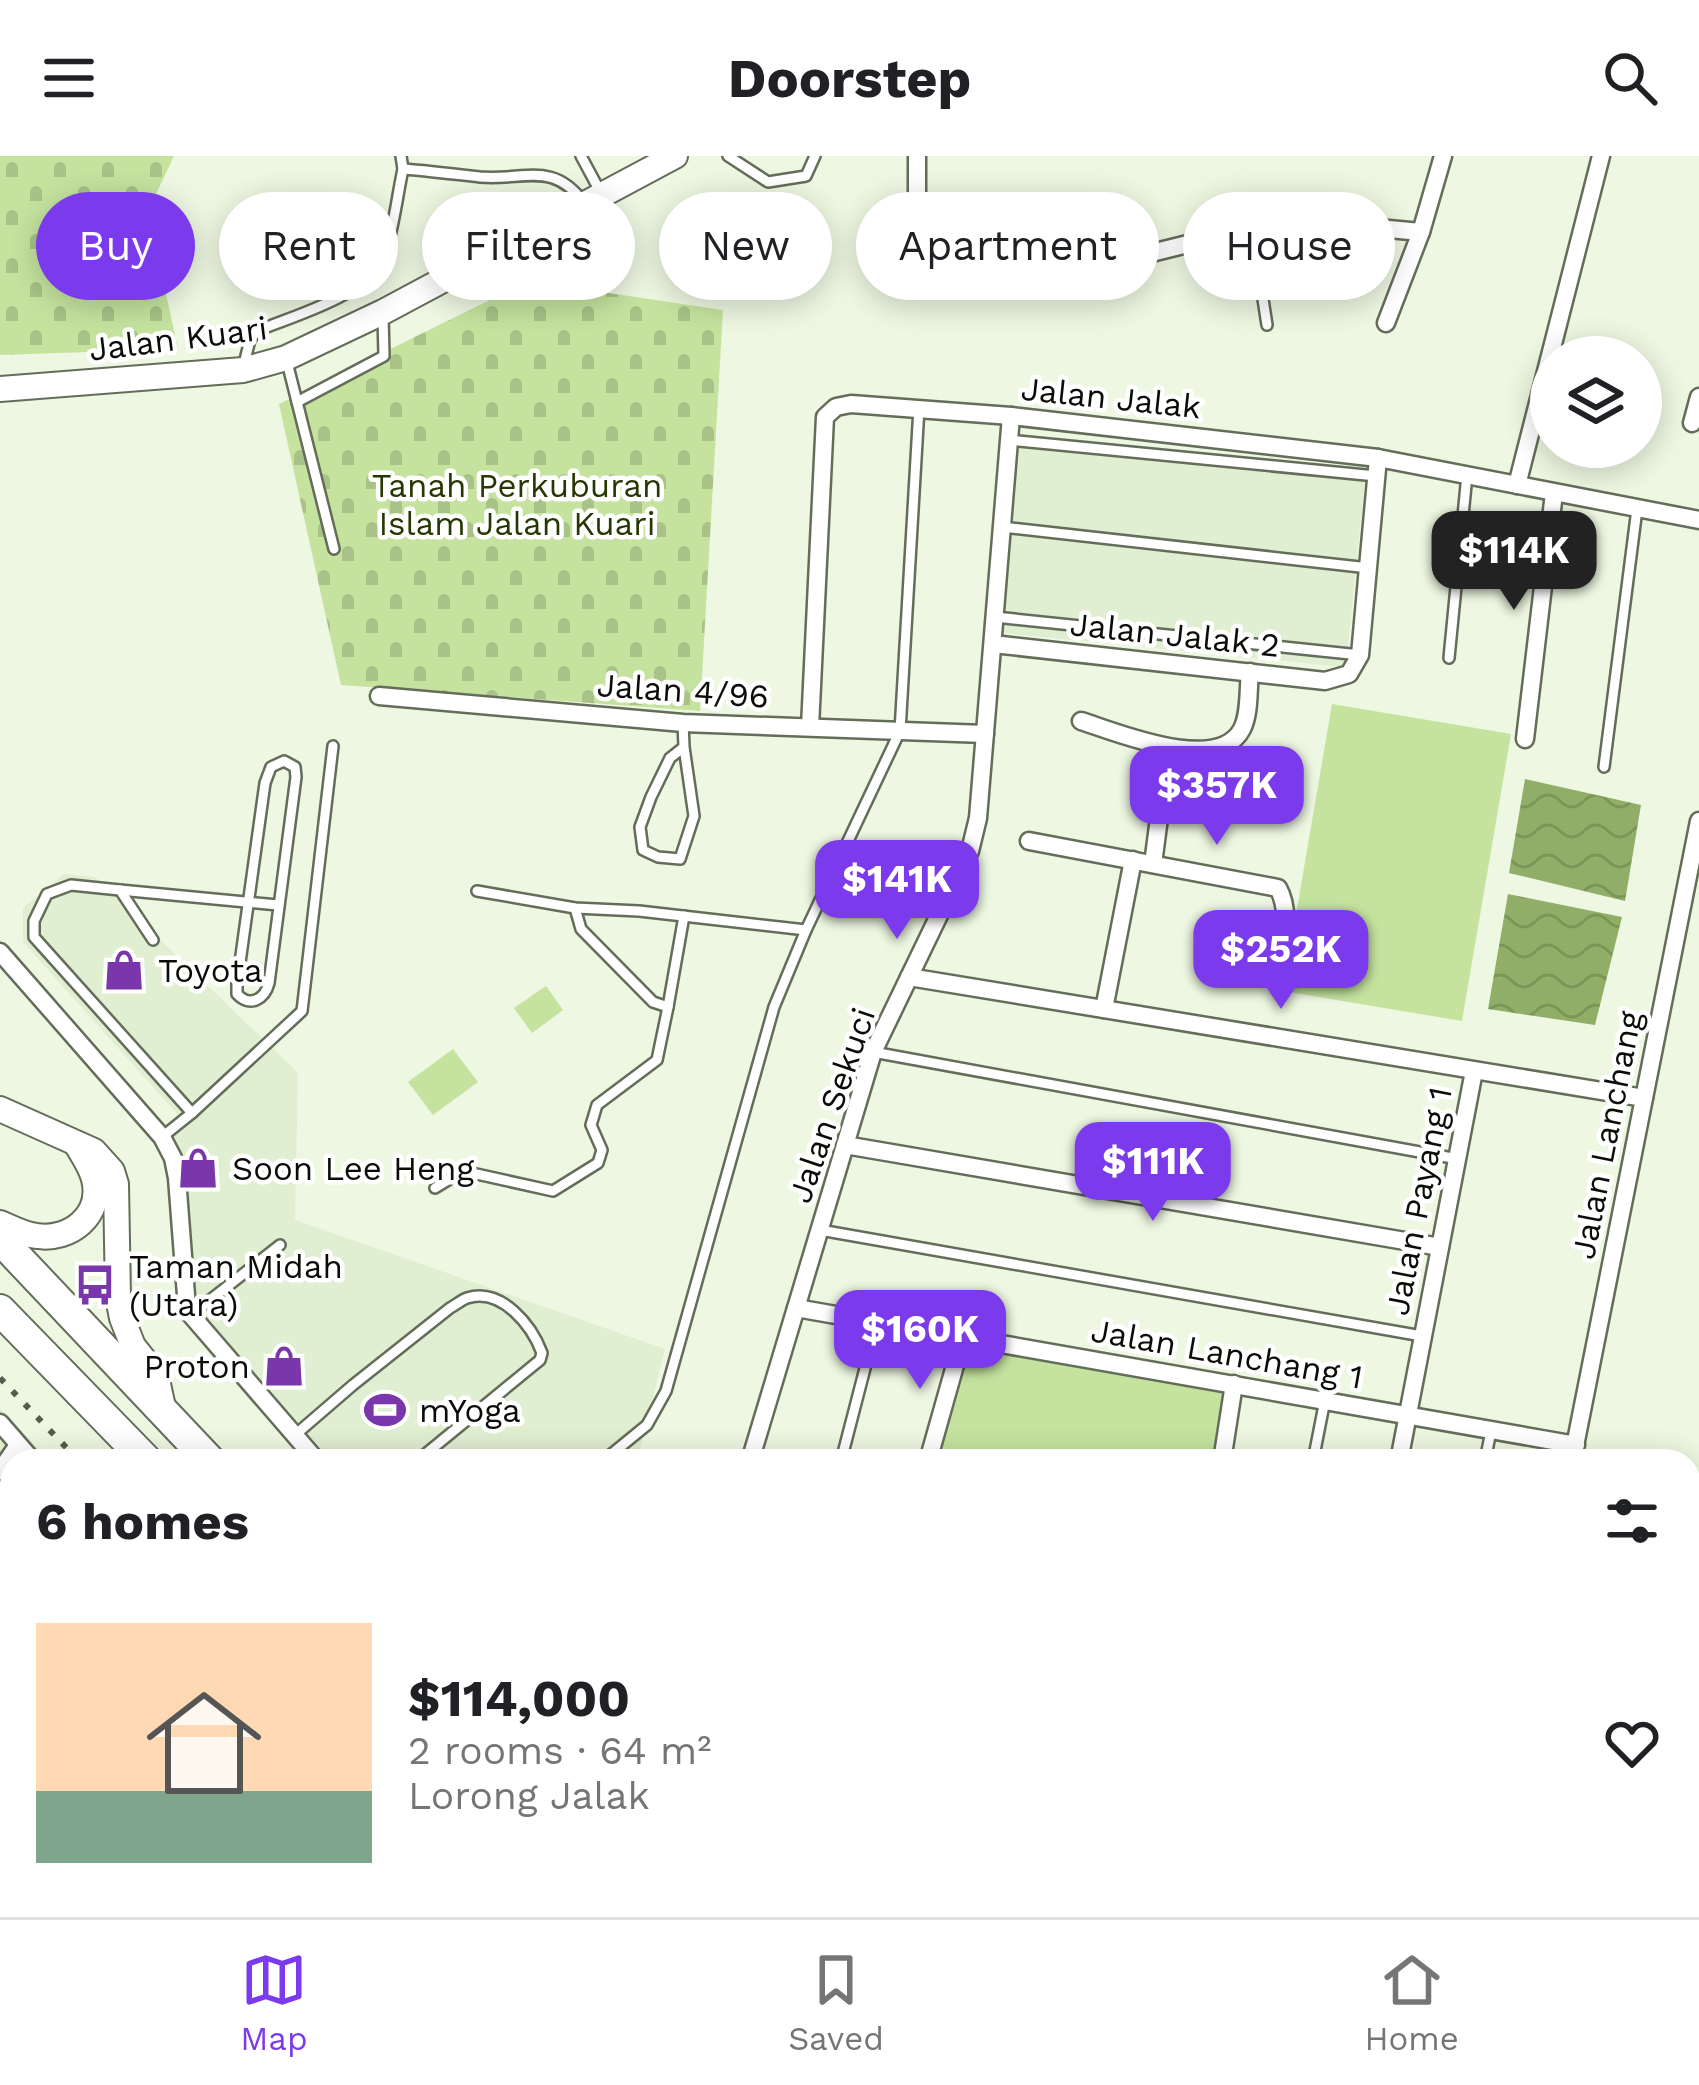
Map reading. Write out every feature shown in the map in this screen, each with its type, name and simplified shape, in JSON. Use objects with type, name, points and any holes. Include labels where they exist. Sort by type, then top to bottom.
[{"type":"highway","points":[[0,1239],[199,1449]]},
{"type":"highway","points":[[0,1310],[135,1449]]},
{"type":"street","name":"Jalan Kuari","points":[[606,192],[675,156]]},
{"type":"street","points":[[917,156],[918,192]]},
{"type":"street","points":[[1386,323],[1421,232],[1443,156]]},
{"type":"street","points":[[1517,485],[1601,156]]},
{"type":"street","points":[[1395,230],[1421,232]]},
{"type":"street","name":"Jalan Kuari","points":[[0,389],[243,370],[286,358],[422,291]]},
{"type":"street","points":[[1692,423],[1699,397]]},
{"type":"street","name":"Jalan Jalak","points":[[810,728],[825,417],[836,407],[851,404],[1011,416],[1467,476],[1699,520]]},
{"type":"street","name":"Jalan Sekuci","points":[[754,1449],[874,1052],[970,851],[978,818],[1011,416]]},
{"type":"street","points":[[1360,655],[1377,467]]},
{"type":"street","points":[[1525,739],[1554,493]]},
{"type":"street","name":"Jalan Jalak 2","points":[[993,644],[1325,681],[1349,674],[1360,655]]},
{"type":"street","points":[[1081,721],[1168,749],[1208,748],[1234,739],[1244,724],[1250,672]]},
{"type":"street","name":"Jalan 4/96","points":[[379,696],[683,722],[985,734]]},
{"type":"street","points":[[1153,863],[1168,749]]},
{"type":"street","name":"Jalan Lanchang","points":[[1575,1449],[1699,821]]},
{"type":"street","points":[[1029,841],[1278,887],[1286,914],[1281,966]]},
{"type":"street","points":[[1104,1010],[1133,860]]},
{"type":"street","points":[[0,952],[162,1137],[177,1178],[187,1308],[307,1449]]},
{"type":"street","points":[[909,977],[1644,1097]]},
{"type":"street","name":"Jalan Payang 1","points":[[1401,1449],[1474,1071]]},
{"type":"street","points":[[0,1109],[102,1158],[116,1184],[122,1318],[133,1346],[156,1375],[164,1412]]},
{"type":"street","points":[[0,1223],[42,1238],[59,1236],[83,1221],[92,1211],[96,1190],[76,1142]]},
{"type":"street","points":[[845,1145],[1440,1247]]},
{"type":"street","name":"Jalan Lanchang 1","points":[[796,1309],[1491,1429],[1560,1449]]},
{"type":"street","points":[[931,1449],[963,1337]]},
{"type":"street","points":[[1224,1449],[1234,1384]]},
{"type":"street","points":[[0,1423],[22,1449]]},
{"type":"street","points":[[15,1449],[18,1445]]},
{"type":"lane","points":[[243,370],[257,331],[343,295],[375,273],[385,256],[403,170],[400,156]]},
{"type":"lane","points":[[448,172],[451,156]]},
{"type":"lane","points":[[581,156],[591,192]]},
{"type":"lane","points":[[728,156],[768,182],[806,176],[815,156]]},
{"type":"lane","points":[[403,170],[484,177],[541,175],[582,192]]},
{"type":"lane","points":[[1263,300],[1267,325]]},
{"type":"lane","points":[[297,402],[384,356],[382,312]]},
{"type":"lane","points":[[286,358],[334,549]]},
{"type":"lane","points":[[618,1449],[647,1425],[666,1391],[774,1007],[900,731],[919,408]]},
{"type":"lane","points":[[1009,440],[1377,467]]},
{"type":"lane","points":[[1449,658],[1467,476]]},
{"type":"lane","points":[[1604,767],[1636,508]]},
{"type":"lane","points":[[1002,527],[1369,568]]},
{"type":"lane","points":[[995,617],[1360,655]]},
{"type":"lane","points":[[683,722],[694,816],[680,859],[658,857],[643,850],[640,827],[670,758],[684,747]]},
{"type":"lane","points":[[162,1137],[302,1011],[333,746]]},
{"type":"lane","points":[[284,761],[295,767],[296,777],[278,905],[266,994],[260,1000],[242,999],[237,994],[267,773],[284,761]]},
{"type":"lane","points":[[192,1113],[34,938],[34,921],[47,894],[71,885],[278,905]]},
{"type":"lane","points":[[120,890],[153,940]]},
{"type":"lane","points":[[477,891],[575,908],[806,930]]},
{"type":"lane","points":[[575,908],[581,929],[653,1002],[668,1007]]},
{"type":"lane","points":[[435,1188],[463,1171],[553,1192],[598,1163],[602,1150],[591,1125],[597,1106],[657,1060],[684,916]]},
{"type":"lane","points":[[874,1052],[1458,1159]]},
{"type":"lane","points":[[820,1230],[1423,1336]]},
{"type":"lane","points":[[191,1316],[280,1245]]},
{"type":"lane","points":[[295,1435],[467,1298],[495,1299],[511,1307],[538,1344],[540,1360],[432,1449]]},
{"type":"lane","points":[[844,1449],[877,1322]]},
{"type":"lane","points":[[1315,1449],[1325,1400]]},
{"type":"lane","points":[[1487,1449],[1491,1429]]},
{"type":"shaded area","points":[[1019,434],[1366,468],[1346,667],[1000,633]]},
{"type":"shaded area","points":[[64,874],[95,877],[298,1073],[295,1220],[665,1349],[640,1449],[316,1449],[194,1306],[165,1129],[180,1117],[23,942],[23,908]]},
{"type":"shaded area","points":[[0,1408],[38,1449],[0,1449]]},
{"type":"green space","points":[[0,156],[174,156],[157,192],[36,192],[36,300],[167,300],[178,349],[0,355]]},
{"type":"green space","name":"Tanah Perkuburan Islam Jalan Kuari","points":[[635,297],[723,310],[700,711],[341,685],[279,404],[490,300]]},
{"type":"green space","points":[[1332,704],[1511,734],[1462,1021],[1283,991]]},
{"type":"green space","points":[[546,986],[563,1010],[532,1033],[514,1008]]},
{"type":"green space","points":[[453,1049],[478,1082],[433,1115],[408,1082]]},
{"type":"green space","points":[[963,1337],[1234,1384],[1224,1449],[931,1449]]},
{"type":"water","points":[[1525,779],[1641,805],[1625,901],[1509,873]]},
{"type":"water","points":[[1508,894],[1622,917],[1595,1025],[1488,1009]]},
{"type":"railway","points":[[0,1378],[68,1449]]},
{"type":"place","name":"Toyota","points":[[124,970]]},
{"type":"place","name":"Soon Lee Heng","points":[[198,1168]]},
{"type":"place","name":"Taman Midah (Utara)","points":[[95,1285]]},
{"type":"place","name":"Proton","points":[[284,1366]]},
{"type":"place","name":"mYoga","points":[[385,1410]]}]
